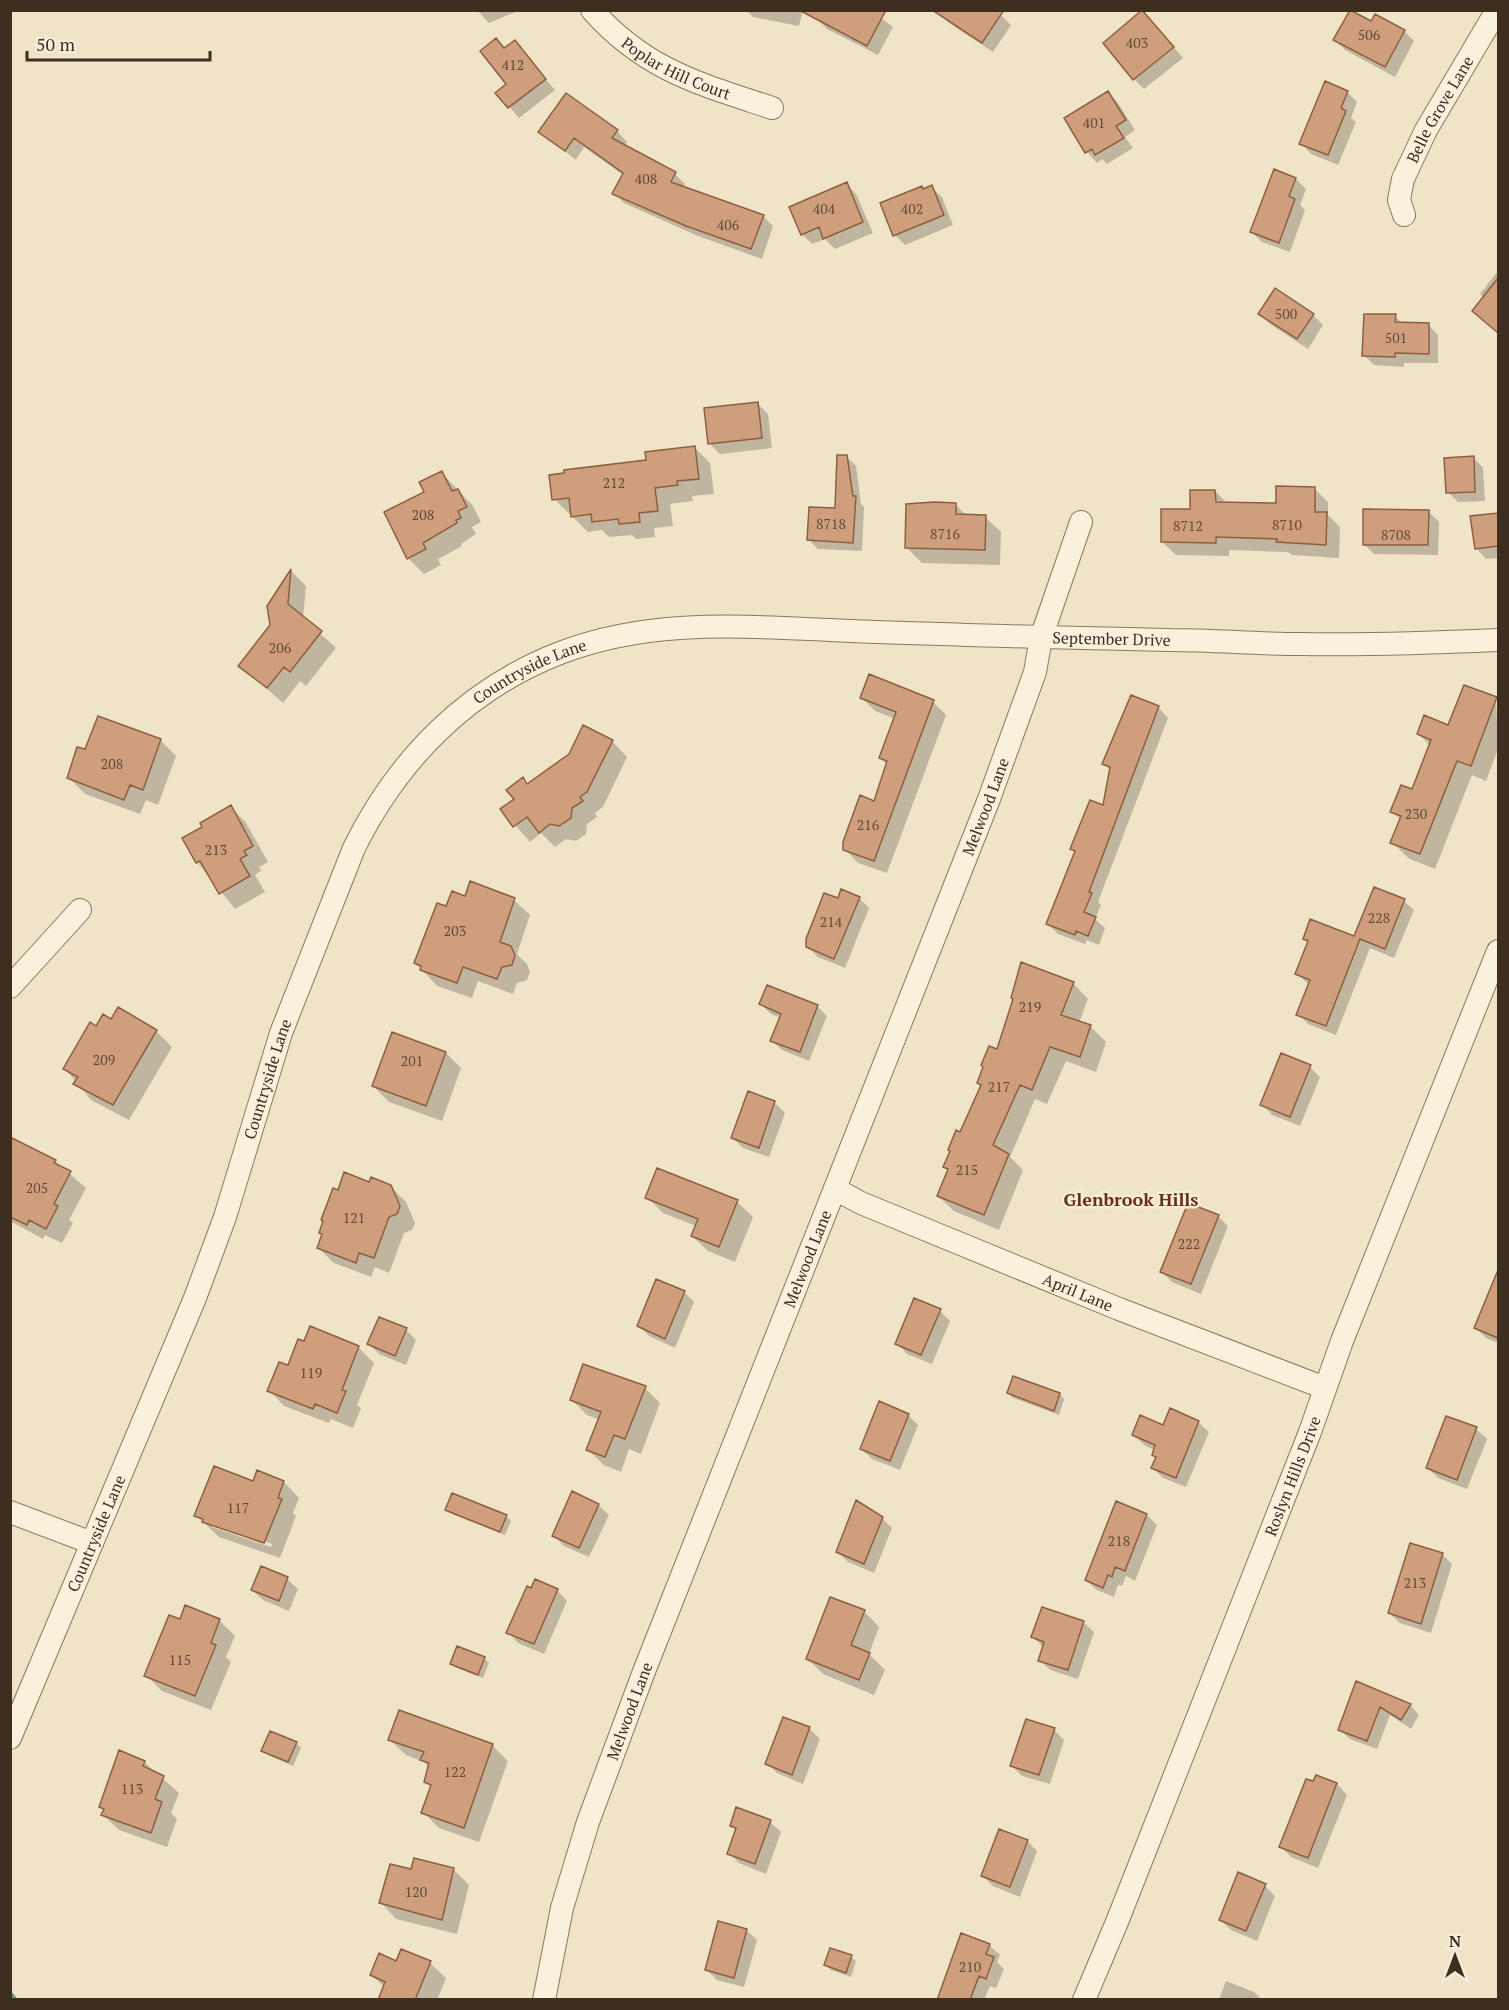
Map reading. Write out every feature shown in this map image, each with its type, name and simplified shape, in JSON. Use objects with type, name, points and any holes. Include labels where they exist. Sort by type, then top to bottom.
[{"type":"street","name":"Poplar Hill Court","points":[[592,10],[621,40],[661,68],[691,82],[772,108]]},
{"type":"street","name":"Belle Grove Lane","points":[[1404,215],[1399,200],[1403,178],[1426,130],[1497,10]]},
{"type":"street","name":"Melwood Lane","points":[[544,2000],[562,1908],[588,1822],[643,1674],[989,799],[1035,672],[1041,638],[1081,522]]},
{"type":"street","name":"September Drive","points":[[726,625],[1041,638],[1298,644],[1421,644],[1498,640]]},
{"type":"street","name":"Countryside Lane","points":[[10,1738],[195,1298],[225,1217],[281,1033],[312,950],[354,848],[396,777],[435,732],[468,704],[508,677],[561,652],[634,632],[726,625]]},
{"type":"street","points":[[10,987],[80,910]]},
{"type":"street","name":"Roslyn Hills Drive","points":[[1084,2000],[1117,1922],[1498,951]]},
{"type":"street","name":"April Lane","points":[[835,1189],[872,1208],[1108,1304],[1325,1388]]},
{"type":"street","points":[[10,1512],[92,1543]]},
{"type":"building","points":[[799,10],[886,10],[867,46]]},
{"type":"building","points":[[932,10],[1004,10],[982,43]]},
{"type":"building","points":[[1142,10],[1174,47],[1133,80],[1103,43]]},
{"type":"building","points":[[1350,10],[1371,21],[1375,14],[1405,30],[1385,67],[1333,40]]},
{"type":"building","points":[[496,38],[504,48],[515,40],[546,79],[508,108],[495,93],[506,84],[480,51]]},
{"type":"building","points":[[1325,81],[1348,91],[1341,108],[1346,111],[1328,155],[1299,144]]},
{"type":"building","points":[[1108,91],[1126,120],[1116,126],[1124,138],[1095,155],[1092,149],[1085,153],[1064,118]]},
{"type":"building","points":[[566,93],[618,130],[612,138],[676,172],[671,182],[764,215],[751,249],[686,226],[612,194],[623,173],[574,138],[565,151],[538,132]]},
{"type":"building","points":[[1274,169],[1296,178],[1289,196],[1295,199],[1279,243],[1250,232]]},
{"type":"building","points":[[847,182],[863,222],[823,239],[819,227],[801,235],[789,207]]},
{"type":"building","points":[[932,185],[944,215],[893,236],[880,203],[922,186],[923,189]]},
{"type":"building","points":[[1498,278],[1498,333],[1472,311]]},
{"type":"building","points":[[1275,288],[1314,314],[1297,339],[1258,314]]},
{"type":"building","points":[[1364,314],[1396,314],[1395,322],[1429,323],[1429,354],[1395,353],[1395,357],[1362,356]]},
{"type":"building","points":[[758,402],[762,438],[708,444],[704,408]]},
{"type":"building","points":[[695,446],[699,479],[677,481],[678,485],[655,488],[658,511],[639,513],[640,522],[619,524],[618,519],[592,522],[591,514],[571,517],[569,498],[552,500],[549,475],[564,473],[564,470],[646,460],[645,452]]},
{"type":"building","points":[[837,455],[847,455],[853,496],[856,496],[853,543],[807,540],[809,507],[835,508]]},
{"type":"building","points":[[1474,456],[1475,492],[1446,493],[1444,458]]},
{"type":"building","points":[[442,471],[452,491],[458,489],[467,507],[458,511],[461,518],[456,520],[457,523],[423,543],[426,549],[407,559],[384,512],[424,492],[419,482]]},
{"type":"building","points":[[1276,486],[1315,487],[1315,512],[1327,512],[1326,545],[1276,542],[1277,539],[1216,537],[1216,543],[1161,542],[1161,509],[1190,509],[1190,490],[1215,490],[1216,502],[1276,503]]},
{"type":"building","points":[[956,503],[956,514],[986,515],[985,550],[905,548],[906,504]]},
{"type":"building","points":[[1363,509],[1429,510],[1428,545],[1363,545]]},
{"type":"building","points":[[1498,513],[1498,546],[1475,549],[1470,516]]},
{"type":"building","points":[[291,569],[288,604],[322,631],[290,672],[284,667],[267,688],[238,666],[270,625],[267,606]]},
{"type":"building","points":[[869,674],[934,700],[874,861],[843,850],[843,842],[860,795],[874,801],[887,761],[879,758],[896,712],[860,698]]},
{"type":"building","points":[[1464,685],[1497,697],[1471,766],[1457,761],[1420,854],[1390,843],[1401,816],[1390,812],[1401,785],[1412,789],[1431,740],[1417,734],[1424,715],[1448,725]]},
{"type":"building","points":[[1131,695],[1159,706],[1089,892],[1092,893],[1084,912],[1096,917],[1088,936],[1076,931],[1075,935],[1046,924],[1075,851],[1070,849],[1090,800],[1103,805],[1110,767],[1102,764]]},
{"type":"building","points":[[98,716],[161,739],[143,790],[130,785],[124,800],[67,778],[77,747],[85,749]]},
{"type":"building","points":[[583,725],[613,740],[587,792],[580,797],[583,801],[572,808],[571,818],[559,826],[550,824],[539,833],[527,817],[513,827],[500,809],[514,799],[506,790],[523,777],[527,784],[569,754]]},
{"type":"building","points":[[231,805],[253,846],[244,851],[247,855],[240,859],[250,876],[219,894],[200,861],[196,863],[182,838],[202,827],[200,823]]},
{"type":"building","points":[[470,881],[515,898],[500,942],[511,946],[515,955],[512,965],[502,967],[497,979],[463,967],[457,983],[420,970],[421,966],[414,963],[437,903],[446,906],[452,891],[465,896]]},
{"type":"building","points":[[1374,887],[1405,899],[1385,949],[1360,939],[1326,1026],[1296,1015],[1310,980],[1295,974],[1308,941],[1303,939],[1310,919],[1354,936]]},
{"type":"building","points":[[841,889],[860,897],[834,959],[806,947],[806,939],[824,893],[838,898]]},
{"type":"building","points":[[1021,962],[1074,982],[1061,1015],[1091,1025],[1080,1057],[1050,1047],[1032,1090],[1020,1085],[993,1145],[1009,1154],[984,1215],[937,1196],[948,1169],[943,1167],[950,1151],[948,1150],[956,1130],[960,1132],[981,1085],[977,1083],[983,1067],[981,1065],[989,1046],[997,1049],[1013,999],[1011,998]]},
{"type":"building","points":[[767,985],[818,1005],[800,1052],[770,1041],[781,1014],[759,1004]]},
{"type":"building","points":[[118,1007],[157,1030],[113,1105],[73,1084],[78,1077],[63,1069],[90,1022],[96,1026],[103,1014],[111,1019]]},
{"type":"building","points":[[392,1032],[446,1052],[426,1106],[372,1086]]},
{"type":"building","points":[[1281,1053],[1311,1065],[1290,1117],[1260,1105]]},
{"type":"building","points":[[748,1091],[775,1101],[759,1148],[731,1138]]},
{"type":"building","points":[[10,1137],[56,1160],[54,1163],[71,1171],[54,1204],[58,1206],[46,1229],[29,1220],[27,1225],[10,1217]]},
{"type":"building","points":[[657,1168],[738,1200],[719,1247],[691,1236],[698,1219],[645,1198]]},
{"type":"building","points":[[344,1172],[369,1182],[371,1177],[391,1185],[400,1206],[397,1214],[389,1217],[374,1258],[359,1253],[356,1263],[317,1248],[322,1234],[319,1233],[323,1221],[321,1220],[333,1188],[338,1190]]},
{"type":"building","points":[[1188,1203],[1219,1215],[1191,1284],[1160,1272]]},
{"type":"building","points":[[1498,1270],[1498,1338],[1474,1328]]},
{"type":"building","points":[[656,1279],[685,1291],[665,1339],[637,1326]]},
{"type":"building","points":[[914,1298],[941,1309],[921,1355],[895,1344]]},
{"type":"building","points":[[379,1317],[407,1328],[395,1356],[367,1344]]},
{"type":"building","points":[[310,1326],[359,1346],[342,1390],[346,1391],[337,1413],[315,1404],[313,1409],[267,1391],[279,1362],[288,1365],[298,1339],[304,1341]]},
{"type":"building","points":[[583,1364],[646,1386],[625,1439],[614,1435],[605,1457],[586,1450],[601,1412],[570,1400]]},
{"type":"building","points":[[1013,1376],[1060,1393],[1054,1411],[1007,1393]]},
{"type":"building","points":[[879,1401],[909,1414],[890,1461],[860,1449]]},
{"type":"building","points":[[1170,1408],[1199,1421],[1176,1478],[1151,1468],[1156,1457],[1152,1455],[1155,1445],[1132,1435],[1140,1415],[1163,1425]]},
{"type":"building","points":[[1446,1416],[1477,1427],[1457,1480],[1426,1468]]},
{"type":"building","points":[[214,1466],[253,1481],[257,1470],[284,1481],[278,1498],[282,1499],[264,1543],[202,1522],[203,1519],[194,1516]]},
{"type":"building","points":[[572,1491],[599,1504],[579,1548],[552,1536]]},
{"type":"building","points":[[452,1493],[507,1515],[500,1532],[445,1510]]},
{"type":"building","points":[[856,1500],[883,1517],[864,1564],[836,1552]]},
{"type":"building","points":[[1116,1501],[1147,1514],[1125,1571],[1115,1567],[1112,1577],[1108,1575],[1103,1588],[1085,1580]]},
{"type":"building","points":[[1410,1543],[1443,1553],[1421,1624],[1388,1613]]},
{"type":"building","points":[[261,1566],[288,1577],[279,1601],[251,1590]]},
{"type":"building","points":[[535,1579],[558,1589],[534,1644],[506,1633],[527,1586],[531,1588]]},
{"type":"building","points":[[830,1597],[865,1610],[851,1645],[870,1653],[859,1680],[806,1659]]},
{"type":"building","points":[[185,1605],[220,1619],[211,1643],[216,1645],[195,1696],[144,1676],[169,1615],[180,1619]]},
{"type":"building","points":[[1042,1607],[1084,1621],[1068,1670],[1038,1661],[1044,1642],[1031,1637]]},
{"type":"building","points":[[457,1646],[485,1657],[478,1675],[450,1664]]},
{"type":"building","points":[[1356,1681],[1411,1704],[1401,1720],[1380,1707],[1367,1741],[1338,1730]]},
{"type":"building","points":[[399,1710],[493,1744],[464,1828],[421,1813],[431,1785],[424,1782],[429,1763],[420,1760],[424,1752],[388,1740]]},
{"type":"building","points":[[783,1717],[810,1727],[792,1775],[765,1764]]},
{"type":"building","points":[[1026,1719],[1055,1728],[1039,1775],[1010,1766]]},
{"type":"building","points":[[270,1731],[297,1742],[288,1762],[261,1751]]},
{"type":"building","points":[[119,1750],[145,1761],[143,1766],[164,1776],[155,1799],[162,1802],[151,1833],[101,1815],[104,1809],[99,1807]]},
{"type":"building","points":[[1316,1775],[1337,1783],[1308,1858],[1279,1847],[1306,1779],[1313,1781]]},
{"type":"building","points":[[736,1807],[771,1820],[755,1864],[727,1854],[736,1828],[730,1826]]},
{"type":"building","points":[[999,1829],[1028,1840],[1010,1887],[981,1876]]},
{"type":"building","points":[[414,1858],[454,1868],[442,1920],[379,1903],[390,1864],[411,1869]]},
{"type":"building","points":[[1238,1872],[1266,1884],[1246,1931],[1219,1920]]},
{"type":"building","points":[[718,1921],[747,1929],[734,1978],[705,1970]]},
{"type":"building","points":[[961,1933],[990,1944],[986,1954],[994,1957],[986,1979],[979,1976],[970,2000],[937,2000]]},
{"type":"building","points":[[830,1948],[852,1955],[846,1973],[824,1965]]},
{"type":"building","points":[[401,1949],[431,1961],[415,2000],[378,2000],[385,1982],[370,1975],[379,1953],[396,1961]]},
{"type":"waterway","points":[[10,1996],[13,2000]]},
{"type":"district","name":"Glenbrook Hills","points":[[1131,1200]]}]
